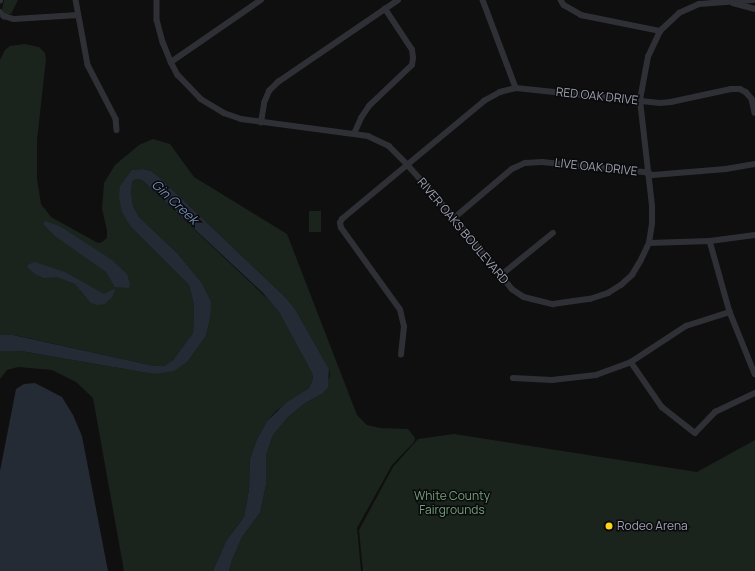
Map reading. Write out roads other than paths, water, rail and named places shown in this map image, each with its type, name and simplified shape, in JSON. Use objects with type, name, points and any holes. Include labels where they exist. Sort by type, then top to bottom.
[{"type":"street","points":[[76,0],[88,65],[116,119],[117,130]]},
{"type":"street","name":"RIVER OAKS BOULEVARD","points":[[157,0],[157,20],[163,42],[171,62],[178,75],[201,99],[224,113],[261,123],[354,134],[379,140],[389,146],[407,164],[454,218],[512,289],[524,297],[553,304],[590,298],[608,292],[621,285],[632,274],[649,243],[652,223],[649,174],[640,100],[648,57],[660,31],[679,13],[699,2],[733,3],[753,0]]},
{"type":"street","points":[[171,62],[261,0]]},
{"type":"street","points":[[261,123],[266,97],[269,91],[278,82],[398,0]]},
{"type":"street","points":[[401,355],[404,326],[400,310],[341,228],[340,223],[342,219],[407,164],[484,102],[500,92],[516,88],[483,0]]},
{"type":"street","points":[[561,0],[564,5],[581,15],[660,31]]},
{"type":"street","name":"RIVER OAKS BOULEVARD","points":[[733,3],[755,9]]},
{"type":"street","points":[[354,134],[364,112],[369,106],[412,65],[412,50],[385,9]]},
{"type":"street","points":[[0,12],[4,16],[14,19],[78,14]]},
{"type":"street","name":"RED OAK DRIVE","points":[[516,88],[671,102],[731,89],[740,89],[746,92],[752,100],[755,113]]},
{"type":"street","name":"LIVE OAK DRIVE","points":[[454,218],[512,169],[525,163],[542,162],[653,175],[690,173],[755,164]]},
{"type":"street","points":[[500,276],[553,233]]},
{"type":"street","points":[[649,243],[710,241],[755,235]]},
{"type":"street","points":[[710,241],[730,312],[755,374]]},
{"type":"street","points":[[513,378],[552,380],[588,377],[631,362],[686,326],[730,312]]},
{"type":"street","points":[[631,362],[662,407],[695,434],[715,412],[755,393]]},
{"type":"water","name":"Gin Creek","points":[[142,169],[151,171],[159,177],[286,298],[295,309],[329,369],[328,387],[322,394],[305,403],[288,417],[273,435],[266,455],[266,485],[260,513],[242,537],[229,571],[213,571],[226,541],[244,517],[249,489],[250,459],[257,439],[267,421],[286,403],[309,388],[313,379],[312,373],[279,312],[263,293],[142,180],[136,179],[132,182],[131,192],[133,206],[139,217],[177,253],[201,282],[211,302],[210,318],[206,336],[188,361],[174,371],[154,374],[21,351],[0,351],[0,335],[13,335],[154,366],[164,366],[173,360],[193,333],[194,305],[189,285],[131,227],[122,212],[119,197],[120,186],[132,170]]},
{"type":"water","points":[[46,221],[61,227],[112,260],[127,274],[130,284],[129,288],[115,287],[106,272],[55,236],[43,224]]},
{"type":"water","points":[[35,262],[65,272],[104,294],[114,289],[115,291],[112,297],[105,304],[98,305],[91,303],[75,284],[57,277],[44,278],[35,274],[27,267],[29,264]]},
{"type":"water","points":[[35,383],[62,397],[73,415],[82,436],[108,571],[0,571],[0,471],[16,389],[24,384]]},
{"type":"place","name":"Rodeo Arena","points":[[609,526]]},
{"type":"park label","name":"White County Fairgrounds","points":[[452,503]]}]
